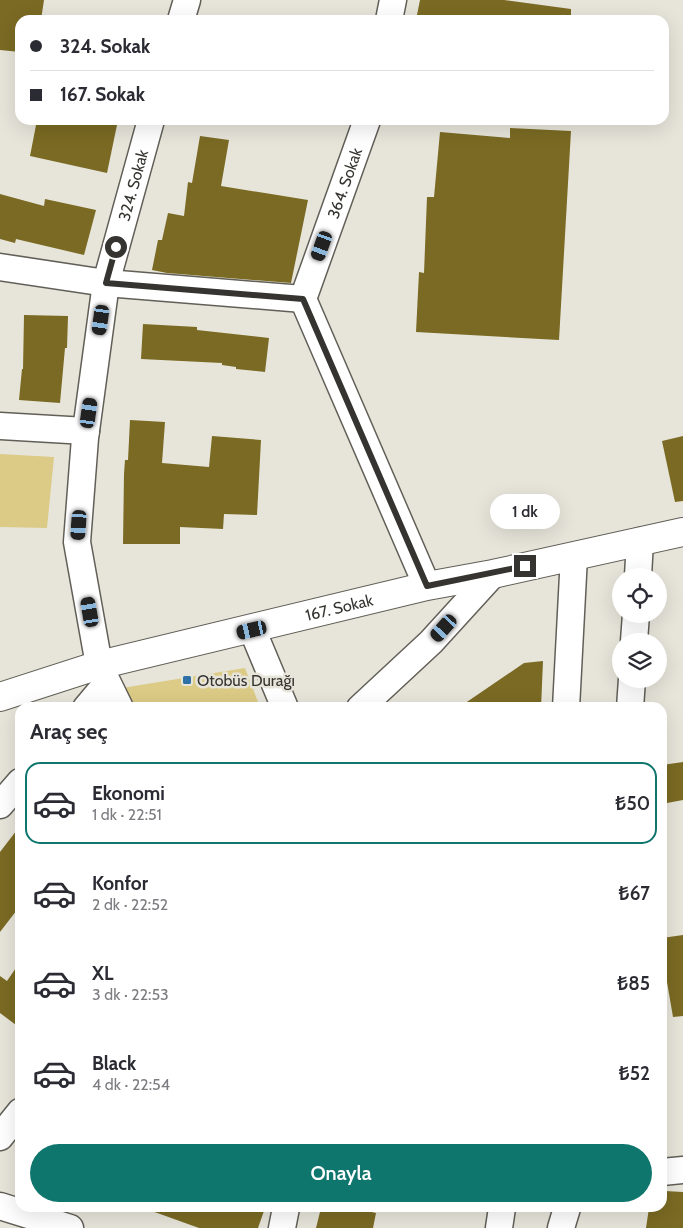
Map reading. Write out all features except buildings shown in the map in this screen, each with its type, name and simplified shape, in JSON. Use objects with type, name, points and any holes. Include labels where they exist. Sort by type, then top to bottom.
[{"type":"street","points":[[182,15],[186,0]]},
{"type":"street","points":[[390,15],[393,0]]},
{"type":"street","name":"324. Sokak","points":[[117,702],[103,674],[77,542],[86,431],[106,283],[150,125]]},
{"type":"street","name":"364. Sokak","points":[[303,299],[365,125]]},
{"type":"street","points":[[0,267],[106,283],[303,299],[427,586]]},
{"type":"street","points":[[0,426],[86,431]]},
{"type":"street","name":"167. Sokak","points":[[0,697],[103,674],[252,630],[427,586],[493,574],[683,532]]},
{"type":"street","points":[[638,568],[640,541]]},
{"type":"street","points":[[566,702],[574,556]]},
{"type":"street","points":[[366,702],[431,642],[493,574]]},
{"type":"street","points":[[252,630],[282,702]]},
{"type":"street","points":[[89,702],[103,674]]},
{"type":"street","points":[[630,702],[631,688]]},
{"type":"street","points":[[0,805],[15,788]]},
{"type":"street","points":[[0,1137],[15,1118]]},
{"type":"street","points":[[667,1172],[683,1170]]},
{"type":"street","points":[[0,1206],[15,1211]]},
{"type":"street","points":[[19,1212],[70,1228]]},
{"type":"street","points":[[282,1228],[285,1212]]},
{"type":"street","points":[[499,1228],[501,1212]]},
{"type":"street","points":[[561,1228],[566,1212]]},
{"type":"shaded area","points":[[0,454],[54,457],[47,528],[0,527]]},
{"type":"shaded area","points":[[245,668],[258,702],[129,702],[122,688]]},
{"type":"place","name":"Otobüs Durağı","points":[[187,680]]},
{"type":"route","points":[[116,247],[106,283],[303,299],[427,586],[525,566]]}]
